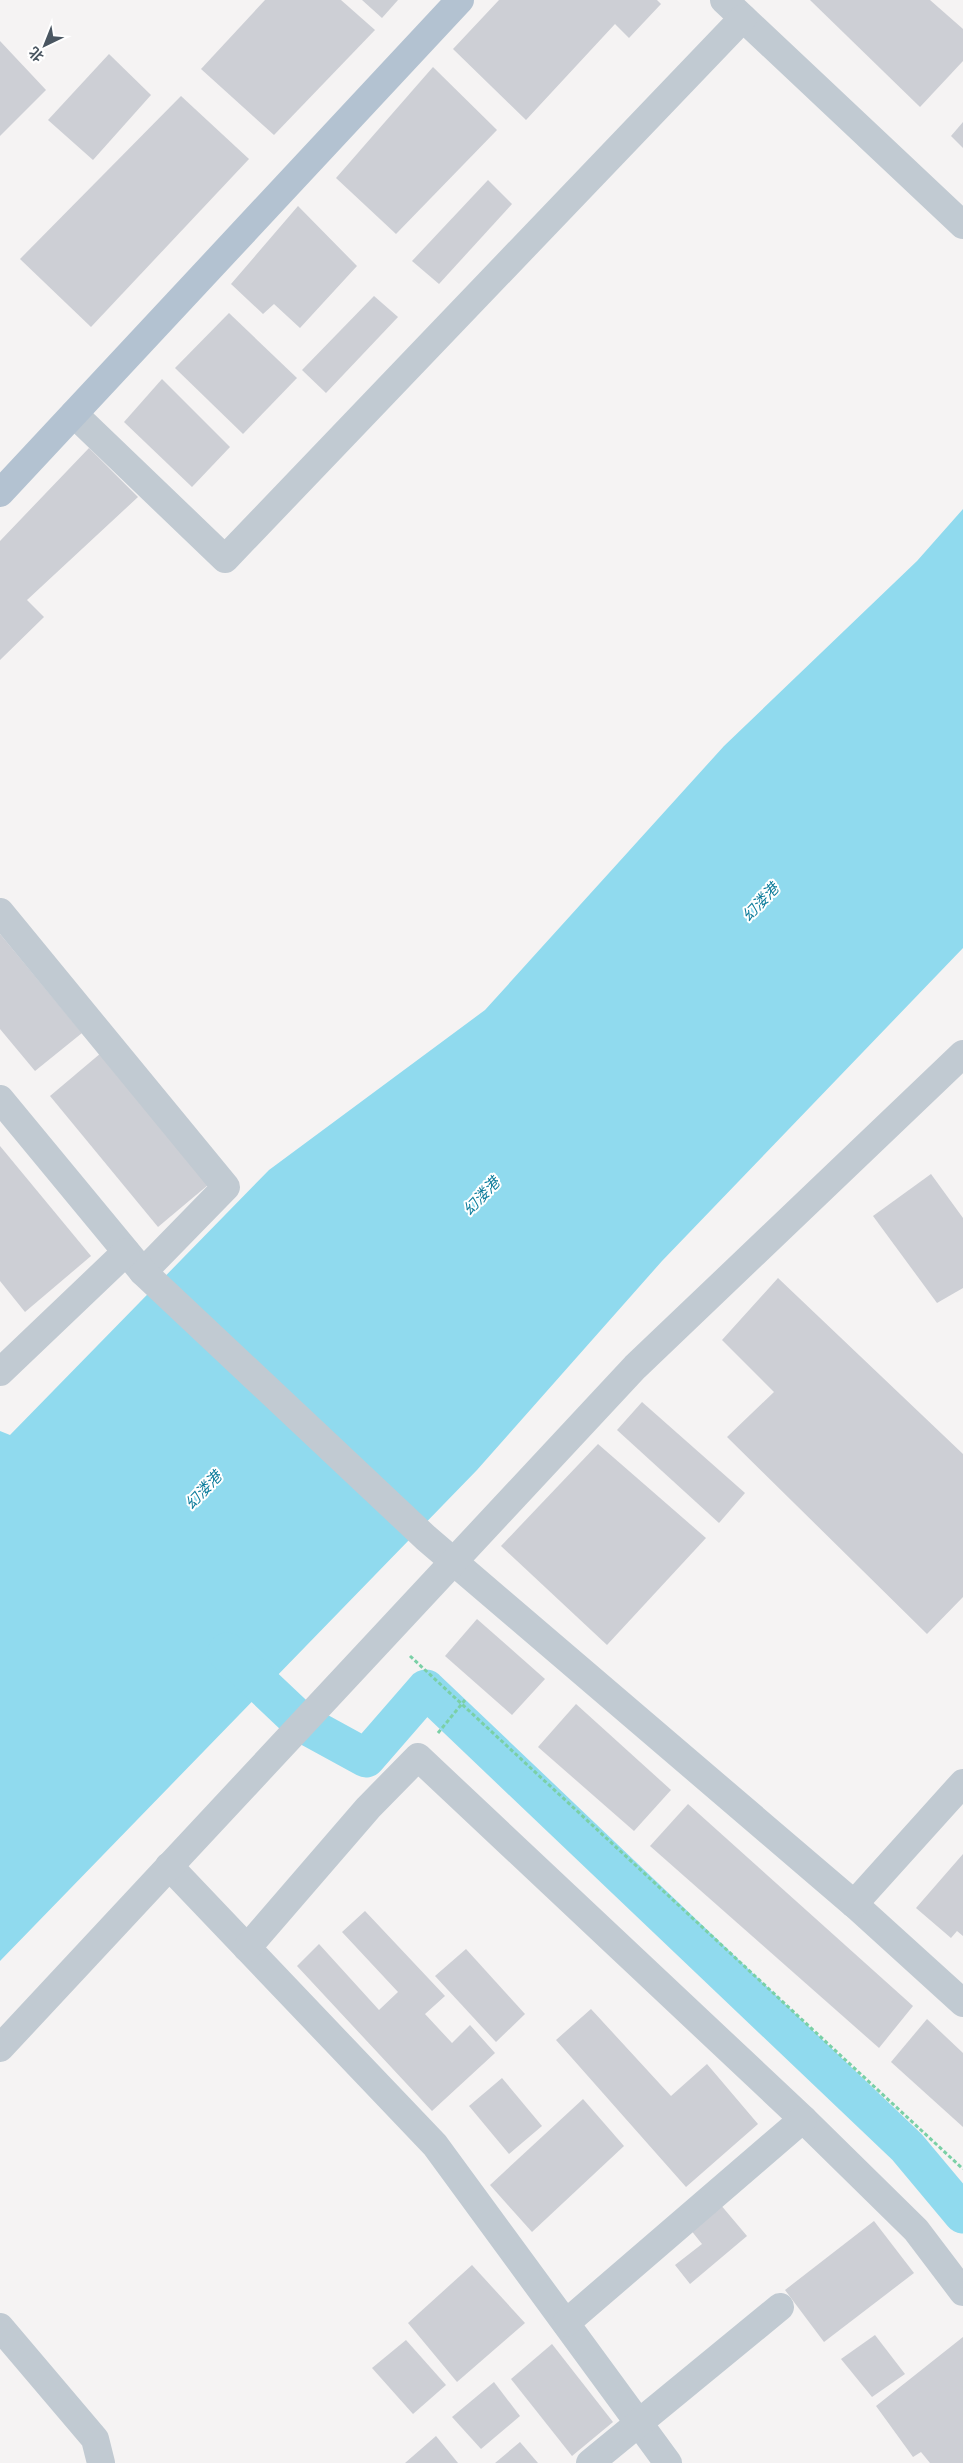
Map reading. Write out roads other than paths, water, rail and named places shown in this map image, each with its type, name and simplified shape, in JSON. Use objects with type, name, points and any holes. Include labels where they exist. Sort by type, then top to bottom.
[{"type":"main road","points":[[0,493],[460,0]]},
{"type":"street","points":[[74,414],[225,559],[734,9],[963,225]]},
{"type":"street","points":[[0,912],[226,1187],[0,1372]]},
{"type":"street","points":[[0,2048],[635,1367],[963,1054]]},
{"type":"street","points":[[0,1099],[134,1262],[426,1538],[854,1904],[963,2003]]},
{"type":"street","points":[[247,1948],[368,1808],[418,1756],[803,2119],[916,2230],[963,2292]]},
{"type":"street","points":[[854,1904],[963,1783]]},
{"type":"street","points":[[169,1866],[436,2145],[668,2463]]},
{"type":"street","points":[[566,2323],[803,2119]]},
{"type":"street","points":[[590,2463],[780,2307]]},
{"type":"street","points":[[0,2327],[95,2439],[101,2463]]},
{"type":"water","name":"幻溇港","points":[[963,509],[963,948],[662,1261],[477,1470],[0,1961],[0,1431],[10,1435],[269,1170],[485,1010],[724,746],[917,561]]},
{"type":"waterway","points":[[227,1652],[302,1723],[366,1758],[426,1689],[907,2147],[963,2214]]}]
